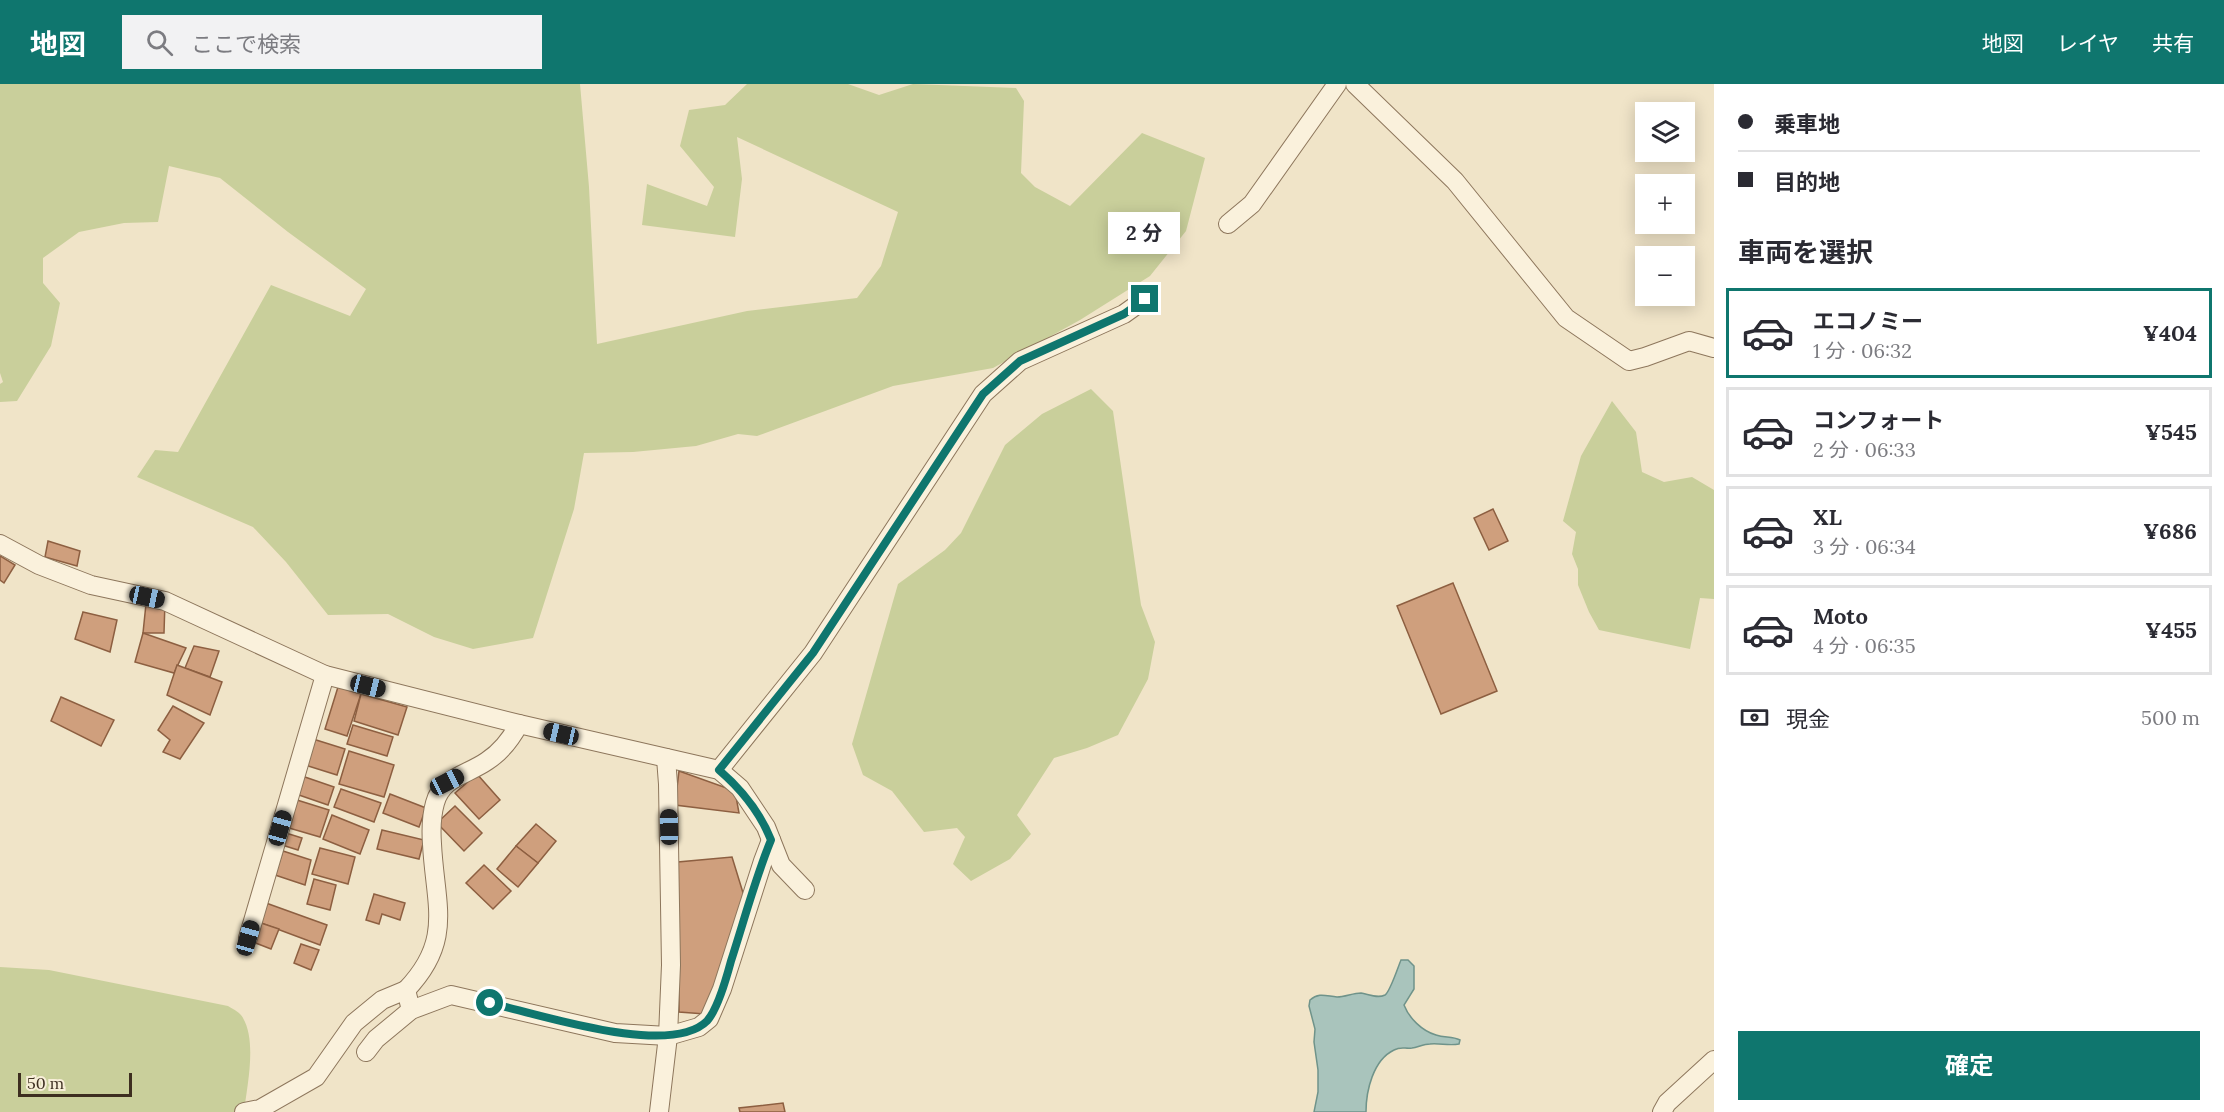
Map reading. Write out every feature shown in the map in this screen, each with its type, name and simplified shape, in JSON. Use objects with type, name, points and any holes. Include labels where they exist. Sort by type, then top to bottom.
[{"type":"street","points":[[1228,224],[1252,204],[1337,84]]},
{"type":"street","points":[[1355,84],[1455,181],[1566,318],[1629,361],[1689,340],[1714,348]]},
{"type":"street","points":[[719,770],[813,653],[983,394],[1020,361],[1124,314],[1145,299]]},
{"type":"street","points":[[0,544],[39,565],[91,585],[165,600],[325,675],[519,724],[719,770],[740,788],[766,827],[781,865],[805,890]]},
{"type":"street","points":[[248,938],[325,675]]},
{"type":"street","points":[[244,1112],[260,1109],[316,1077],[354,1023],[382,1000],[406,990],[421,974],[432,954],[440,919],[431,822],[435,800],[447,782],[487,761],[510,741],[519,724]]},
{"type":"street","points":[[659,1112],[668,1036],[671,965],[666,758]]},
{"type":"street","points":[[366,1052],[376,1039],[411,1010],[451,995],[615,1033],[668,1036],[699,1027],[709,1019],[722,989],[771,840]]},
{"type":"street","points":[[406,990],[411,1010]]},
{"type":"street","points":[[1662,1112],[1667,1102],[1714,1060]]},
{"type":"green space","points":[[0,84],[580,84],[589,187],[597,344],[747,311],[857,298],[881,266],[898,212],[737,137],[742,179],[735,237],[642,225],[647,184],[707,206],[714,187],[680,146],[689,110],[725,105],[747,84],[848,84],[879,95],[913,84],[1016,88],[1024,101],[1021,173],[1035,187],[1070,206],[1142,133],[1205,158],[1186,231],[1150,276],[1080,320],[993,368],[893,386],[757,436],[738,434],[696,446],[633,452],[584,453],[574,509],[533,638],[473,649],[434,637],[388,614],[328,615],[286,562],[253,527],[137,477],[155,450],[178,452],[271,285],[350,316],[366,289],[288,232],[220,178],[169,166],[158,222],[124,223],[79,232],[43,258],[43,283],[60,303],[51,346],[17,401],[0,402],[0,384],[3,382],[0,373]]},
{"type":"green space","points":[[1091,389],[1113,411],[1141,605],[1155,642],[1148,679],[1118,735],[1054,758],[1017,815],[1031,834],[1010,859],[971,881],[953,864],[965,837],[957,828],[924,832],[892,791],[863,775],[852,744],[898,584],[945,550],[961,533],[1005,445],[1042,414]]},
{"type":"green space","points":[[1612,401],[1636,432],[1642,472],[1664,482],[1692,477],[1714,490],[1714,599],[1700,598],[1690,649],[1599,630],[1578,585],[1578,569],[1572,554],[1576,532],[1563,521],[1581,456]]},
{"type":"green space","points":[[0,967],[49,970],[232,1008],[242,1016],[249,1039],[250,1064],[244,1112],[0,1112]]},
{"type":"water","points":[[1401,960],[1408,960],[1414,966],[1414,989],[1404,1005],[1409,1015],[1431,1033],[1460,1040],[1459,1044],[1428,1044],[1396,1049],[1387,1055],[1376,1068],[1369,1086],[1366,1112],[1314,1112],[1318,1092],[1318,1070],[1310,1000],[1320,995],[1337,997],[1361,993],[1385,995]]},
{"type":"building","points":[[1493,509],[1508,541],[1489,550],[1474,518]]},
{"type":"building","points":[[48,541],[80,551],[77,566],[45,557]]},
{"type":"building","points":[[0,556],[15,565],[4,583],[0,580]]},
{"type":"building","points":[[1453,583],[1497,691],[1441,714],[1397,606]]},
{"type":"building","points":[[165,601],[164,633],[143,633],[146,604]]},
{"type":"building","points":[[83,612],[117,620],[110,652],[75,639]]},
{"type":"building","points":[[143,633],[186,648],[174,673],[135,662]]},
{"type":"building","points":[[194,646],[219,651],[210,677],[185,668]]},
{"type":"building","points":[[177,665],[222,682],[210,715],[167,695]]},
{"type":"building","points":[[338,687],[361,694],[347,736],[325,729]]},
{"type":"building","points":[[361,694],[407,707],[398,735],[354,721]]},
{"type":"building","points":[[61,697],[114,720],[101,746],[51,721]]},
{"type":"building","points":[[173,706],[204,723],[180,759],[163,752],[170,740],[158,730]]},
{"type":"building","points":[[353,725],[393,737],[387,756],[347,744]]},
{"type":"building","points":[[313,739],[345,749],[337,775],[305,765]]},
{"type":"building","points":[[349,751],[394,765],[384,797],[339,784]]},
{"type":"building","points":[[679,771],[735,791],[739,813],[675,805]]},
{"type":"building","points":[[477,774],[500,800],[479,819],[455,793]]},
{"type":"building","points":[[302,776],[334,787],[328,805],[296,794]]},
{"type":"building","points":[[341,789],[381,803],[374,822],[334,807]]},
{"type":"building","points":[[390,794],[426,808],[419,827],[383,813]]},
{"type":"building","points":[[297,800],[329,810],[320,837],[289,828]]},
{"type":"building","points":[[455,806],[482,833],[464,851],[437,823]]},
{"type":"building","points":[[332,815],[369,830],[360,854],[323,839]]},
{"type":"building","points":[[536,824],[556,841],[538,863],[516,846]]},
{"type":"building","points":[[382,830],[424,840],[419,859],[377,849]]},
{"type":"building","points":[[286,833],[302,838],[298,850],[282,845]]},
{"type":"building","points":[[516,846],[538,863],[518,887],[497,869]]},
{"type":"building","points":[[320,848],[355,857],[348,884],[312,874]]},
{"type":"building","points":[[283,851],[311,860],[305,885],[275,875]]},
{"type":"building","points":[[732,857],[744,896],[705,1014],[679,1012],[678,862]]},
{"type":"building","points":[[484,865],[511,891],[493,909],[466,883]]},
{"type":"building","points":[[314,879],[336,885],[330,910],[307,904]]},
{"type":"building","points":[[374,894],[405,903],[400,920],[382,914],[379,924],[366,920]]},
{"type":"building","points":[[266,903],[327,925],[320,945],[261,923]]},
{"type":"building","points":[[261,923],[279,929],[271,949],[253,942]]},
{"type":"building","points":[[301,944],[319,950],[311,970],[294,963]]},
{"type":"building","points":[[783,1103],[785,1112],[740,1112],[739,1108]]},
{"type":"route","points":[[490,1003],[615,1033],[668,1036],[699,1027],[709,1019],[722,989],[771,840],[766,827],[740,788],[719,770],[813,653],[983,394],[1020,361],[1124,314],[1145,299]]}]
